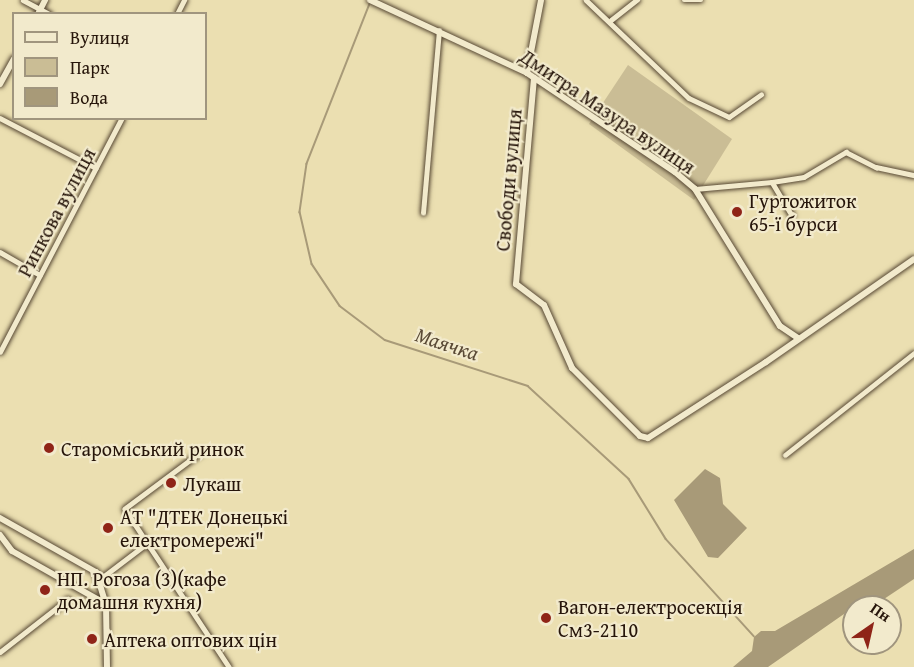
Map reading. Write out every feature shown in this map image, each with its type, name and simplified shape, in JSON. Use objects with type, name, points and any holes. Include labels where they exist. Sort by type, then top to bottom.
[{"type":"street","points":[[23,0],[39,11],[45,0]]},
{"type":"street","name":"Дмитра Мазура вулиця","points":[[370,0],[527,73],[695,189],[780,326],[798,338]]},
{"type":"street","points":[[527,73],[541,0]]},
{"type":"street","points":[[586,0],[611,20],[689,98],[729,117],[761,95]]},
{"type":"street","points":[[611,20],[637,0]]},
{"type":"street","points":[[684,0],[701,0]]},
{"type":"street","points":[[423,213],[439,31]]},
{"type":"street","points":[[0,84],[12,63]]},
{"type":"street","name":"Свободи вулиця","points":[[534,78],[516,284],[544,305],[572,368],[644,438],[798,338]]},
{"type":"street","points":[[0,118],[96,168]]},
{"type":"street","name":"Ринкова вулиця","points":[[0,352],[121,120]]},
{"type":"street","points":[[695,189],[804,177],[846,152],[876,167],[914,175]]},
{"type":"street","points":[[772,182],[792,215]]},
{"type":"street","points":[[0,252],[40,275]]},
{"type":"street","points":[[798,338],[914,259]]},
{"type":"street","points":[[785,455],[914,353]]},
{"type":"street","points":[[203,451],[125,509],[145,545],[229,667]]},
{"type":"street","points":[[0,518],[88,565],[100,579],[106,604],[107,667]]},
{"type":"street","points":[[0,535],[3,548],[106,604]]},
{"type":"street","points":[[100,579],[145,545]]},
{"type":"street","points":[[0,652],[68,599]]},
{"type":"green space","points":[[628,65],[732,139],[694,200],[589,124]]},
{"type":"water","points":[[705,469],[720,478],[723,504],[747,528],[718,558],[708,557],[674,500]]},
{"type":"water","points":[[914,549],[914,579],[890,595],[842,595],[842,615],[768,667],[733,667],[752,651],[754,637],[761,631],[775,631]]},
{"type":"waterway","name":"Маячка","points":[[370,4],[307,164],[300,212],[312,264],[340,306],[385,340],[528,386],[629,479],[666,539],[754,636]]},
{"type":"place","name":"Гуртожиток 65-ї бурси","points":[[737,212]]},
{"type":"place","name":"Староміський ринок","points":[[49,448]]},
{"type":"place","name":"Лукаш","points":[[171,483]]},
{"type":"place","name":"АТ \"ДТЕК Донецькі електромережі\"","points":[[108,528]]},
{"type":"place","name":"НП. Рогоза (3)(кафе домашня кухня)","points":[[45,590]]},
{"type":"place","name":"Вагон-електросекція См3-2110","points":[[546,618]]},
{"type":"place","name":"Аптека оптових цін","points":[[92,639]]}]
